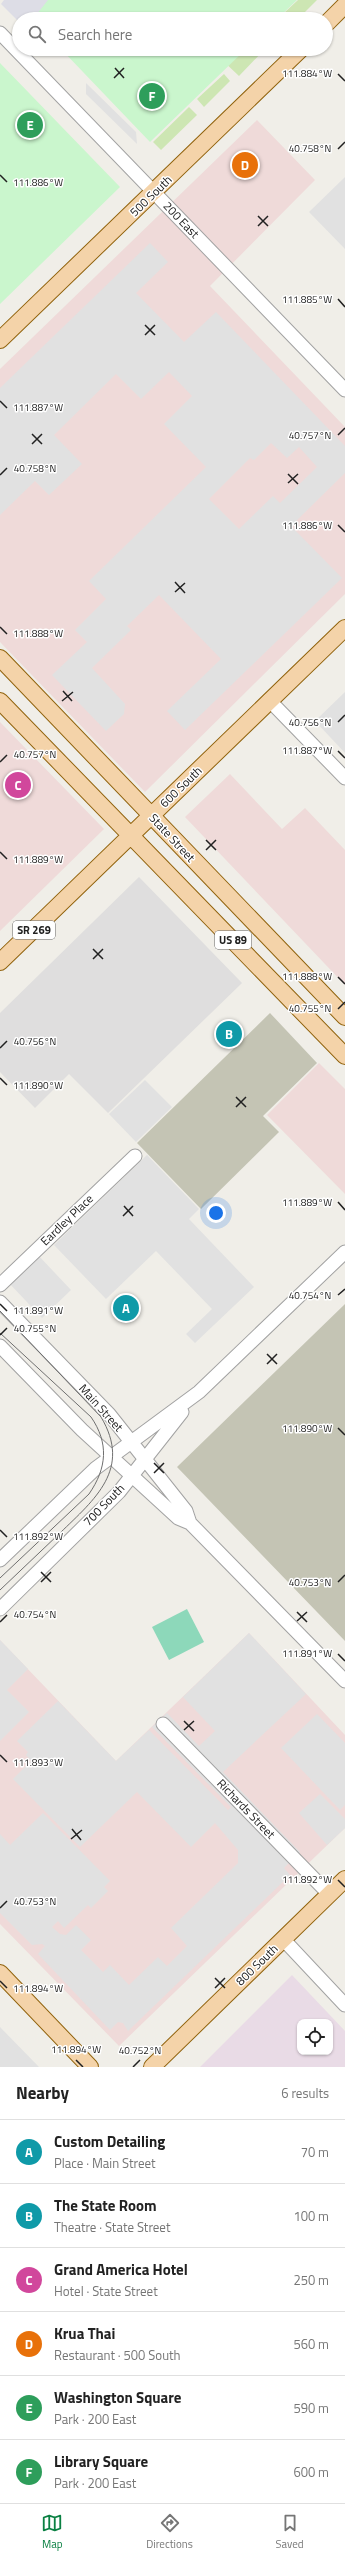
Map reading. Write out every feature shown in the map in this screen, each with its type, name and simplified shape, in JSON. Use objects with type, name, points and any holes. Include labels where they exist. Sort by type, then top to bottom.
[{"type":"main road","points":[[333,17],[345,5]]},
{"type":"main road","name":"500 South","points":[[0,340],[155,193],[294,56]]},
{"type":"main road","name":"600 South","points":[[0,962],[345,628]]},
{"type":"main road","name":"State Street","points":[[0,658],[345,1017]]},
{"type":"main road","name":"US 89","points":[[0,701],[132,835],[345,1056]]},
{"type":"main road","name":"800 South","points":[[152,2067],[345,1879]]},
{"type":"main road","points":[[0,1973],[90,2067]]},
{"type":"street","name":"200 East","points":[[0,33],[12,45]]},
{"type":"street","name":"200 East","points":[[22,56],[345,390]]},
{"type":"street","points":[[270,700],[345,778]]},
{"type":"street","name":"Eardley Place","points":[[0,1285],[135,1156]]},
{"type":"street","name":"700 South","points":[[0,1560],[96,1468],[132,1444],[199,1392],[345,1252]]},
{"type":"street","name":"Main Street","points":[[0,1302],[109,1414],[186,1511],[190,1523]]},
{"type":"street","name":"Main Street","points":[[0,1346],[82,1430],[178,1518],[190,1523],[345,1681]]},
{"type":"street","name":"700 South","points":[[0,1608],[114,1497],[199,1392]]},
{"type":"street","name":"Richards Street","points":[[163,1724],[329,1894]]},
{"type":"street","points":[[283,1939],[345,2005]]},
{"type":"shaded area","points":[[4,0],[48,0],[39,12],[12,12],[12,15],[1,4]]},
{"type":"shaded area","points":[[86,83],[136,132],[137,144],[86,94]]},
{"type":"shaded area","points":[[257,120],[315,180],[210,286],[345,427],[345,594],[145,792],[0,642],[0,369]]},
{"type":"shaded area","points":[[345,177],[345,249],[309,212]]},
{"type":"shaded area","points":[[150,243],[168,262],[136,293],[184,342],[216,312],[345,446],[345,473],[291,526],[342,578],[185,730],[167,711],[221,659],[159,595],[127,626],[131,630],[92,668],[125,704],[124,714],[106,731],[52,675],[87,642],[75,630],[106,599],[89,581],[206,467],[164,424],[192,396],[169,372],[141,399],[116,374],[54,435],[82,464],[49,495],[35,481],[0,515],[0,388]],"holes":[[[271,443],[287,458],[299,447],[317,467],[280,503],[273,496],[239,529],[209,499],[250,458],[254,460]]]},
{"type":"shaded area","points":[[345,692],[345,753],[315,721]]},
{"type":"shaded area","points":[[0,722],[104,829],[0,931]]},
{"type":"shaded area","points":[[230,774],[282,829],[305,808],[345,850],[345,985],[185,817]]},
{"type":"shaded area","points":[[139,877],[242,983],[108,1113],[69,1074],[35,1108],[0,1072],[0,1013]]},
{"type":"shaded area","points":[[270,1013],[317,1063],[263,1116],[279,1132],[201,1209],[137,1143]]},
{"type":"shaded area","points":[[319,1063],[345,1089],[345,1194],[267,1115]]},
{"type":"shaded area","points":[[145,1080],[172,1107],[136,1142],[109,1114]]},
{"type":"shaded area","points":[[147,1155],[199,1209],[189,1219],[254,1287],[195,1343],[186,1334],[212,1309],[156,1251],[106,1299],[54,1245]]},
{"type":"shaded area","points":[[38,1255],[71,1290],[42,1318],[9,1283]]},
{"type":"shaded area","points":[[345,1304],[345,1641],[177,1467]]},
{"type":"shaded area","points":[[249,1633],[345,1735],[345,1828],[119,2046],[0,1924],[0,1640],[116,1761]]},
{"type":"shaded area","points":[[249,1633],[306,1694],[223,1772],[300,1852],[284,1868],[290,1875],[128,2031],[123,2023],[118,2022],[110,2030],[38,1954],[45,1946],[42,1944],[32,1945],[0,1913],[0,1834],[10,1845],[43,1813],[110,1881],[104,1887],[108,1891],[91,1908],[88,1905],[64,1928],[58,1921],[52,1927],[60,1934],[66,1935],[76,1925],[91,1940],[81,1950],[103,1972],[110,1965],[129,1985],[158,1957],[167,1966],[187,1946],[171,1928],[238,1863],[238,1850],[215,1823],[191,1847],[137,1792],[80,1847],[13,1779],[31,1761],[26,1755],[28,1752],[17,1741],[58,1701],[116,1761],[149,1730],[228,1810],[231,1807],[152,1727],[167,1713],[199,1746],[215,1731],[183,1697]]},
{"type":"shaded area","points":[[0,1640],[28,1669],[7,1690],[29,1712],[0,1741]]},
{"type":"shaded area","points":[[317,1714],[345,1743],[345,1805],[340,1810],[281,1748]]},
{"type":"shaded area","points":[[320,1794],[345,1819],[345,1828],[327,1845],[299,1813]]},
{"type":"shaded area","points":[[292,1975],[345,2031],[345,2067],[200,2067]]},
{"type":"shaded area","points":[[0,2027],[39,2067],[0,2067]]},
{"type":"green space","points":[[15,0],[297,0],[284,12],[26,12]]},
{"type":"green space","points":[[298,0],[317,0],[305,12],[285,12]]},
{"type":"green space","points":[[68,56],[239,56],[150,142]]},
{"type":"green space","points":[[224,56],[258,56],[239,76],[221,59]]},
{"type":"green space","points":[[0,63],[120,187],[0,304]]},
{"type":"green space","points":[[224,74],[230,81],[204,107],[197,99]]},
{"type":"green space","points":[[189,107],[197,115],[161,150],[153,142]]},
{"type":"green space","points":[[187,1609],[204,1642],[169,1660],[152,1627]]},
{"type":"tram line","points":[[0,1311],[101,1417],[110,1436],[113,1452],[111,1468],[97,1495],[86,1508],[0,1590]]},
{"type":"tram line","points":[[0,1333],[91,1417],[101,1436],[104,1456],[99,1475],[89,1494],[0,1578]]},
{"type":"place","name":"Library Square","points":[[152,96]]},
{"type":"place","name":"Washington Square","points":[[30,125]]},
{"type":"place","name":"Krua Thai","points":[[245,165]]},
{"type":"place","name":"Grand America Hotel","points":[[18,785]]},
{"type":"place","name":"The State Room","points":[[229,1034]]},
{"type":"place","name":"Custom Detailing","points":[[126,1308]]}]
